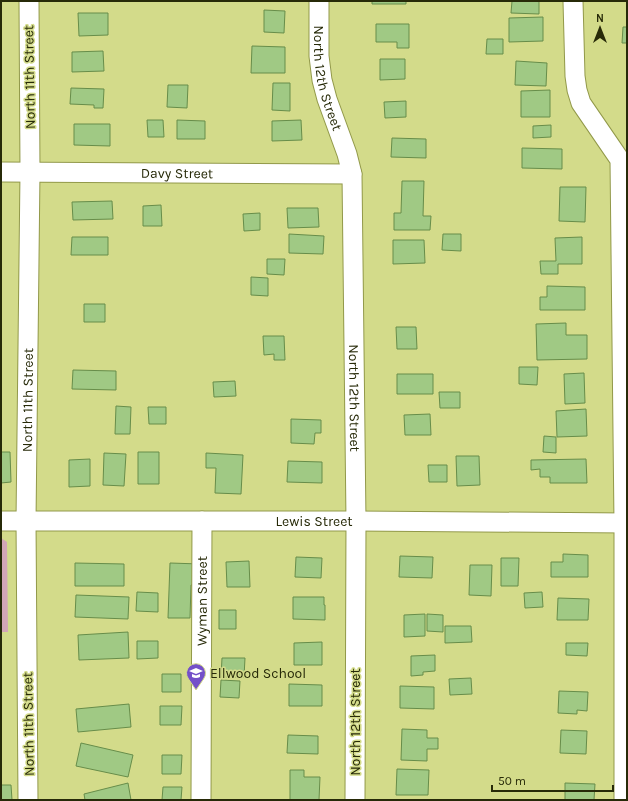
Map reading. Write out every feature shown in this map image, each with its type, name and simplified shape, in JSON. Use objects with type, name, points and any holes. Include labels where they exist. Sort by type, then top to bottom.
[{"type":"street","name":"North 11th Street","points":[[28,800],[26,521],[30,172],[29,1]]},
{"type":"street","name":"North 12th Street","points":[[319,1],[319,56],[322,80],[327,99],[347,154],[352,174],[356,521],[355,800]]},
{"type":"street","points":[[573,1],[575,76],[581,103],[623,160],[626,523],[624,800]]},
{"type":"street","name":"Davy Street","points":[[1,172],[352,174]]},
{"type":"street","name":"Lewis Street","points":[[1,521],[626,523]]},
{"type":"street","name":"Wyman Street","points":[[201,800],[202,521]]},
{"type":"shaded area","points":[[1,538],[7,542],[8,632],[1,632]]},
{"type":"building","points":[[372,1],[406,1],[406,4],[372,4]]},
{"type":"building","points":[[512,1],[539,1],[539,14],[511,13]]},
{"type":"building","points":[[264,10],[285,11],[284,33],[264,32]]},
{"type":"building","points":[[78,13],[108,13],[108,35],[79,36]]},
{"type":"building","points":[[543,17],[543,41],[509,42],[509,18]]},
{"type":"building","points":[[376,24],[409,24],[409,48],[397,48],[397,42],[376,42]]},
{"type":"building","points":[[623,27],[627,27],[627,43],[622,43]]},
{"type":"building","points":[[487,39],[503,39],[503,54],[486,54]]},
{"type":"building","points":[[252,46],[285,47],[285,73],[251,73]]},
{"type":"building","points":[[103,51],[104,71],[72,72],[72,52]]},
{"type":"building","points":[[380,59],[405,59],[405,79],[380,80]]},
{"type":"building","points":[[516,61],[547,63],[546,86],[515,85]]},
{"type":"building","points":[[273,83],[290,83],[290,111],[272,110]]},
{"type":"building","points":[[168,85],[188,85],[187,108],[167,107]]},
{"type":"building","points":[[71,88],[104,89],[103,108],[94,108],[94,105],[70,104]]},
{"type":"building","points":[[550,90],[550,117],[521,117],[521,91]]},
{"type":"building","points":[[406,101],[406,117],[385,118],[384,102]]},
{"type":"building","points":[[147,120],[163,120],[164,137],[148,137]]},
{"type":"building","points":[[177,120],[205,121],[205,139],[177,139]]},
{"type":"building","points":[[301,120],[302,140],[272,141],[272,121]]},
{"type":"building","points":[[74,124],[110,124],[110,146],[74,145]]},
{"type":"building","points":[[551,125],[551,137],[533,138],[533,126]]},
{"type":"building","points":[[392,138],[426,139],[426,158],[391,157]]},
{"type":"building","points":[[522,148],[562,149],[562,169],[522,168]]},
{"type":"building","points":[[402,181],[424,181],[423,216],[431,216],[430,230],[394,230],[394,213],[401,213]]},
{"type":"building","points":[[560,187],[586,187],[585,222],[559,221]]},
{"type":"building","points":[[112,201],[113,219],[73,220],[72,202]]},
{"type":"building","points":[[161,205],[162,226],[143,226],[143,206]]},
{"type":"building","points":[[287,208],[318,208],[319,227],[288,228]]},
{"type":"building","points":[[260,213],[260,230],[244,231],[243,214]]},
{"type":"building","points":[[289,234],[324,236],[323,254],[289,253]]},
{"type":"building","points":[[443,234],[461,234],[461,251],[442,250]]},
{"type":"building","points":[[72,237],[108,237],[108,255],[71,255]]},
{"type":"building","points":[[582,237],[582,264],[558,264],[558,274],[541,274],[540,261],[556,261],[555,238]]},
{"type":"building","points":[[393,240],[424,240],[425,263],[393,264]]},
{"type":"building","points":[[267,259],[285,259],[284,275],[267,274]]},
{"type":"building","points":[[251,277],[268,278],[268,296],[251,295]]},
{"type":"building","points":[[547,286],[585,287],[585,310],[540,310],[540,297],[547,297]]},
{"type":"building","points":[[84,304],[105,304],[105,322],[84,322]]},
{"type":"building","points":[[566,323],[566,335],[587,335],[587,359],[537,360],[536,324]]},
{"type":"building","points":[[396,327],[416,327],[417,349],[397,349]]},
{"type":"building","points":[[263,336],[284,336],[285,360],[274,360],[274,354],[264,355]]},
{"type":"building","points":[[519,367],[538,367],[537,385],[519,384]]},
{"type":"building","points":[[73,370],[116,371],[116,390],[72,389]]},
{"type":"building","points":[[584,373],[585,403],[565,404],[564,374]]},
{"type":"building","points":[[397,374],[433,374],[433,394],[397,394]]},
{"type":"building","points":[[235,381],[236,396],[214,397],[213,382]]},
{"type":"building","points":[[439,392],[460,392],[460,408],[440,408]]},
{"type":"building","points":[[116,406],[131,407],[130,434],[115,434]]},
{"type":"building","points":[[148,407],[166,407],[166,424],[149,424]]},
{"type":"building","points":[[586,409],[587,436],[557,437],[556,411]]},
{"type":"building","points":[[430,414],[431,435],[405,435],[404,415]]},
{"type":"building","points":[[291,419],[321,420],[321,433],[315,433],[314,444],[291,443]]},
{"type":"building","points":[[544,436],[556,437],[556,453],[543,452]]},
{"type":"building","points":[[2,452],[10,452],[11,482],[1,483]]},
{"type":"building","points":[[138,452],[159,452],[159,484],[138,484]]},
{"type":"building","points":[[104,453],[126,454],[124,486],[103,485]]},
{"type":"building","points":[[206,453],[243,455],[241,494],[215,493],[216,468],[206,468]]},
{"type":"building","points":[[456,456],[479,456],[480,485],[457,486]]},
{"type":"building","points":[[90,459],[90,486],[69,487],[69,460]]},
{"type":"building","points":[[586,459],[587,483],[550,483],[550,477],[540,477],[540,469],[531,470],[531,460]]},
{"type":"building","points":[[288,461],[322,462],[322,483],[287,482]]},
{"type":"building","points":[[428,465],[447,465],[447,482],[429,482]]},
{"type":"building","points":[[563,554],[588,555],[588,577],[551,577],[551,562],[563,562]]},
{"type":"building","points":[[400,556],[433,557],[432,578],[399,577]]},
{"type":"building","points":[[296,557],[322,558],[321,578],[295,577]]},
{"type":"building","points":[[501,558],[519,558],[518,586],[501,586]]},
{"type":"building","points":[[249,561],[250,587],[227,587],[226,562]]},
{"type":"building","points":[[75,563],[124,564],[124,586],[75,586]]},
{"type":"building","points":[[170,563],[200,564],[200,585],[191,585],[190,618],[168,618]]},
{"type":"building","points":[[470,565],[492,565],[491,596],[469,595]]},
{"type":"building","points":[[137,592],[158,593],[158,612],[136,611]]},
{"type":"building","points":[[542,592],[543,607],[525,608],[524,593]]},
{"type":"building","points":[[76,595],[129,597],[128,619],[75,617]]},
{"type":"building","points":[[293,597],[324,597],[325,620],[293,619]]},
{"type":"building","points":[[558,598],[589,599],[588,620],[557,620]]},
{"type":"building","points":[[219,610],[236,610],[236,629],[219,629]]},
{"type":"building","points":[[425,614],[425,636],[404,637],[404,615]]},
{"type":"building","points":[[427,614],[443,615],[443,632],[427,631]]},
{"type":"building","points":[[445,626],[471,626],[472,642],[445,643]]},
{"type":"building","points":[[128,632],[129,658],[79,660],[78,635]]},
{"type":"building","points":[[137,641],[158,641],[158,658],[137,659]]},
{"type":"building","points":[[322,642],[322,665],[294,665],[294,643]]},
{"type":"building","points":[[566,643],[588,643],[587,656],[566,655]]},
{"type":"building","points":[[435,655],[435,671],[423,672],[423,675],[411,676],[411,656]]},
{"type":"building","points":[[222,658],[245,658],[244,677],[221,677]]},
{"type":"building","points":[[162,674],[181,674],[181,692],[162,692]]},
{"type":"building","points":[[471,678],[472,694],[450,695],[449,679]]},
{"type":"building","points":[[221,680],[240,681],[239,698],[220,697]]},
{"type":"building","points":[[289,684],[322,685],[322,706],[289,706]]},
{"type":"building","points":[[400,686],[434,687],[434,709],[400,708]]},
{"type":"building","points":[[559,691],[588,692],[587,711],[577,710],[577,714],[558,713]]},
{"type":"building","points":[[129,704],[131,727],[78,732],[76,709]]},
{"type":"building","points":[[160,706],[182,706],[181,725],[160,725]]},
{"type":"building","points":[[402,729],[427,730],[427,738],[438,738],[438,749],[427,749],[427,761],[401,760]]},
{"type":"building","points":[[561,730],[587,731],[586,754],[560,753]]},
{"type":"building","points":[[288,735],[318,736],[318,754],[287,753]]},
{"type":"building","points":[[81,743],[133,755],[128,777],[76,766]]},
{"type":"building","points":[[162,755],[182,755],[181,774],[162,774]]},
{"type":"building","points":[[397,769],[429,770],[428,795],[396,795]]},
{"type":"building","points":[[290,770],[304,770],[304,777],[320,777],[319,800],[290,800]]},
{"type":"building","points":[[128,783],[131,800],[85,800],[84,794]]},
{"type":"building","points":[[565,783],[595,784],[594,800],[565,800]]},
{"type":"building","points":[[1,785],[11,785],[12,800],[1,800]]},
{"type":"building","points":[[163,787],[182,787],[181,800],[162,800]]},
{"type":"place","name":"Ellwood School","points":[[196,690]]}]
